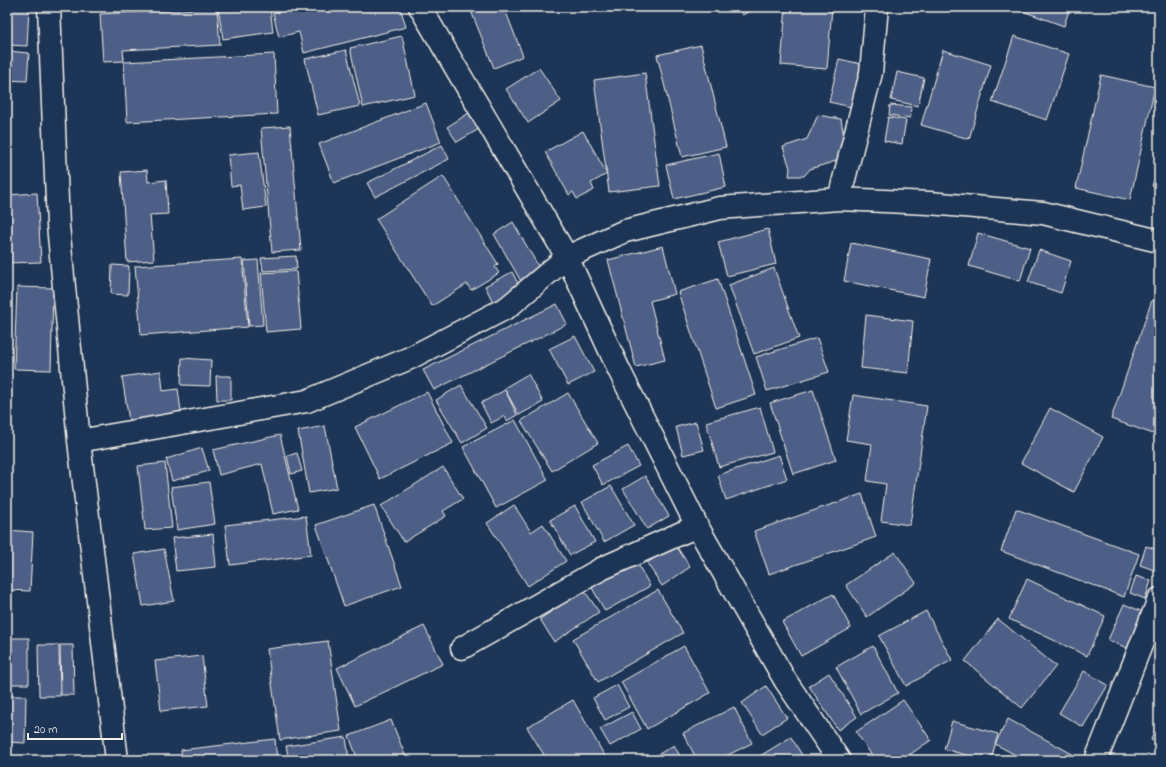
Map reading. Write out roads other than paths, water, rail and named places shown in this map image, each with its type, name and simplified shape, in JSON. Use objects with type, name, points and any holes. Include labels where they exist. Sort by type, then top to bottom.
[{"type":"street","points":[[49,7],[58,225],[79,441],[117,760]]},
{"type":"street","points":[[420,7],[567,257],[619,370],[697,526],[785,680],[839,760]]},
{"type":"street","points":[[840,199],[871,73],[877,7]]},
{"type":"street","points":[[79,441],[307,401],[410,358],[508,307],[567,257],[625,231],[720,208],[840,199],[929,203],[1043,213],[1159,241]]},
{"type":"street","points":[[462,648],[601,569],[697,526]]},
{"type":"street","points":[[1096,760],[1159,599]]}]
